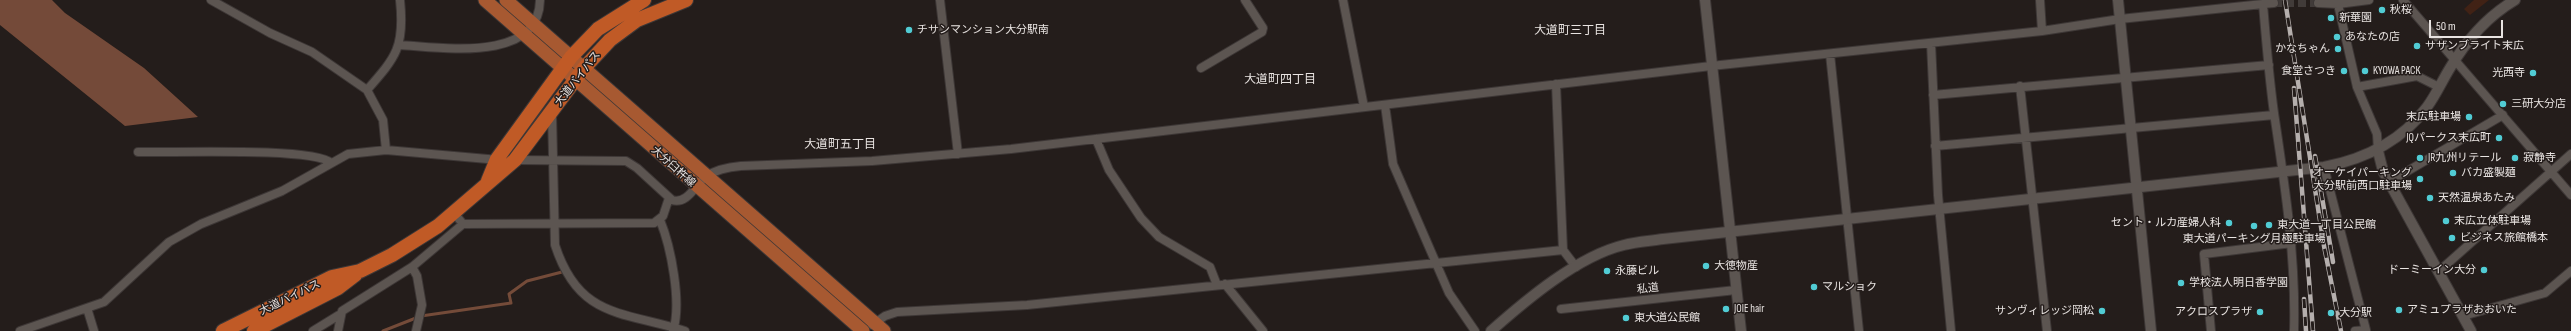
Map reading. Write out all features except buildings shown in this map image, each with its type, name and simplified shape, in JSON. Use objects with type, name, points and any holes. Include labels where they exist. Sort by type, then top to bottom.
[{"type":"highway","name":"大道バイパス","points":[[488,183],[497,159],[571,57],[598,29],[644,0]]},
{"type":"highway","name":"大道バイパス","points":[[254,331],[338,288],[360,271],[458,219],[488,183],[515,160],[584,68],[610,40],[637,20],[686,0]]},
{"type":"highway","name":"大道バイパス","points":[[223,331],[332,277],[360,271]]},
{"type":"main road","name":"大分臼杵線","points":[[485,0],[696,187],[863,331]]},
{"type":"main road","name":"大分臼杵線","points":[[506,0],[706,176],[875,328]]},
{"type":"street","points":[[211,0],[270,33],[312,52],[367,90],[382,120],[386,150]]},
{"type":"street","points":[[367,90],[390,65],[399,45],[402,17],[400,0]]},
{"type":"street","points":[[399,45],[485,49],[504,44],[524,34],[539,15],[540,0]]},
{"type":"street","points":[[940,0],[958,154]]},
{"type":"street","points":[[1201,68],[1262,32],[1263,28],[1245,0]]},
{"type":"street","points":[[1343,0],[1364,107]]},
{"type":"street","points":[[1705,0],[1741,331]]},
{"type":"street","points":[[2040,0],[2042,31]]},
{"type":"street","points":[[2118,0],[2151,331]]},
{"type":"street","points":[[2318,3],[2369,0]]},
{"type":"street","points":[[2403,0],[2571,195]]},
{"type":"street","points":[[1491,331],[1539,290],[1591,258],[1623,246],[1730,232],[2324,167],[2350,162],[2378,151],[2419,116],[2455,60],[2483,25],[2515,0]]},
{"type":"street","points":[[2338,2],[2357,87],[2377,134],[2380,164],[2471,331]]},
{"type":"street","points":[[20,331],[104,302],[169,242],[201,224],[282,191],[331,163],[357,152],[386,150],[515,160],[626,161],[637,168],[669,198],[676,201],[682,200],[706,176],[729,167],[872,161],[958,154],[1711,66],[2042,31],[2120,19],[2268,3],[2269,65],[2274,115],[2284,171],[2292,243],[2295,291],[2294,331]]},
{"type":"street","points":[[1931,43],[1939,209],[1951,331]]},
{"type":"street","points":[[1830,54],[1859,331]]},
{"type":"street","points":[[1933,95],[2020,86],[2269,65]]},
{"type":"street","points":[[2357,87],[2417,76],[2439,87]]},
{"type":"street","points":[[1556,84],[1563,250],[1576,268]]},
{"type":"street","points":[[2020,86],[2047,331]]},
{"type":"street","points":[[1385,105],[1393,164],[1449,293],[1475,331]]},
{"type":"street","points":[[552,112],[555,160],[556,245],[561,262],[584,295],[600,307],[616,314],[686,331]]},
{"type":"street","points":[[1936,146],[2130,127],[2274,115]]},
{"type":"street","points":[[2389,182],[2503,115]]},
{"type":"street","points":[[1096,139],[1109,170],[1141,218],[1159,237],[1210,267],[1221,284],[1263,331]]},
{"type":"street","points":[[138,152],[276,152],[320,157],[331,163]]},
{"type":"street","points":[[2438,272],[2571,154]]},
{"type":"street","points":[[2324,167],[2366,330],[2355,331]]},
{"type":"street","points":[[669,198],[660,220],[668,243],[676,303],[673,329]]},
{"type":"street","points":[[314,331],[339,315],[346,307],[412,266],[443,243],[458,219],[556,224],[647,224],[660,220]]},
{"type":"street","points":[[2211,331],[2204,254],[2292,243]]},
{"type":"street","points":[[875,328],[897,312],[1027,305],[1563,250]]},
{"type":"street","points":[[412,266],[417,276],[422,305],[416,331]]},
{"type":"street","points":[[2463,316],[2545,294],[2571,271]]},
{"type":"street","name":"私道","points":[[1561,309],[1736,290]]},
{"type":"street","points":[[86,308],[94,331]]},
{"type":"street","points":[[338,331],[339,315]]},
{"type":"street","points":[[44,322],[48,331]]},
{"type":"shaded area","points":[[0,0],[52,0],[65,13],[144,68],[198,117],[125,126],[0,25]]},
{"type":"shaded area","points":[[2474,0],[2489,0],[2470,15],[2464,9]]},
{"type":"waterway","points":[[383,331],[421,316],[511,303],[509,294],[527,281],[562,272]]},
{"type":"tunnel","points":[[2274,3],[2318,3]]},
{"type":"railway","points":[[2285,0],[2324,246],[2341,331]]},
{"type":"railway","points":[[2294,88],[2313,331]]},
{"type":"railway","points":[[2315,156],[2333,262]]},
{"type":"railway","points":[[2304,299],[2306,331]]},
{"type":"place","name":"秋桜","points":[[2382,10]]},
{"type":"place","name":"新華園","points":[[2331,18]]},
{"type":"place","name":"チサンマンション大分駅南","points":[[909,30]]},
{"type":"place","name":"あなたの店","points":[[2337,37]]},
{"type":"place","name":"サザンブライト末広","points":[[2417,46]]},
{"type":"place","name":"かなちゃん","points":[[2338,49]]},
{"type":"place","name":"食堂さつき","points":[[2344,71]]},
{"type":"place","name":"KYOWA PACK","points":[[2365,71]]},
{"type":"place","name":"光西寺","points":[[2533,73]]},
{"type":"place","name":"三研大分店","points":[[2503,104]]},
{"type":"place","name":"末広駐車場","points":[[2469,117]]},
{"type":"place","name":"JQパークス末広町","points":[[2499,138]]},
{"type":"place","name":"JR九州リテール","points":[[2420,158]]},
{"type":"place","name":"寂静寺","points":[[2515,158]]},
{"type":"place","name":"バカ盛製麺","points":[[2453,173]]},
{"type":"place","name":"オーケイパーキング 大分駅前西口駐車場","points":[[2420,179]]},
{"type":"place","name":"天然温泉あたみ","points":[[2430,198]]},
{"type":"place","name":"末広立体駐車場","points":[[2446,221]]},
{"type":"place","name":"セント・ルカ産婦人科","points":[[2229,223]]},
{"type":"place","name":"東大道一丁目公民館","points":[[2269,225]]},
{"type":"place","name":"東大道パーキング月極駐車場","points":[[2254,226]]},
{"type":"place","name":"ビジネス旅館橋本","points":[[2452,238]]},
{"type":"place","name":"大徳物産","points":[[1706,266]]},
{"type":"place","name":"ドーミーイン大分","points":[[2484,270]]},
{"type":"place","name":"永藤ビル","points":[[1607,271]]},
{"type":"place","name":"学校法人明日香学園","points":[[2181,283]]},
{"type":"place","name":"マルショク","points":[[1814,287]]},
{"type":"place","name":"JOIE hair","points":[[1726,309]]},
{"type":"place","name":"アミュプラザおおいた","points":[[2399,310]]},
{"type":"place","name":"サンヴィレッジ岡松","points":[[2102,311]]},
{"type":"place","name":"アクロスプラザ","points":[[2260,312]]},
{"type":"place","name":"大分駅","points":[[2331,313]]},
{"type":"place","name":"東大道公民館","points":[[1626,318]]},
{"type":"district","name":"大道町三丁目","points":[[1570,31]]},
{"type":"district","name":"大道町四丁目","points":[[1280,80]]},
{"type":"district","name":"大道町五丁目","points":[[840,145]]}]
